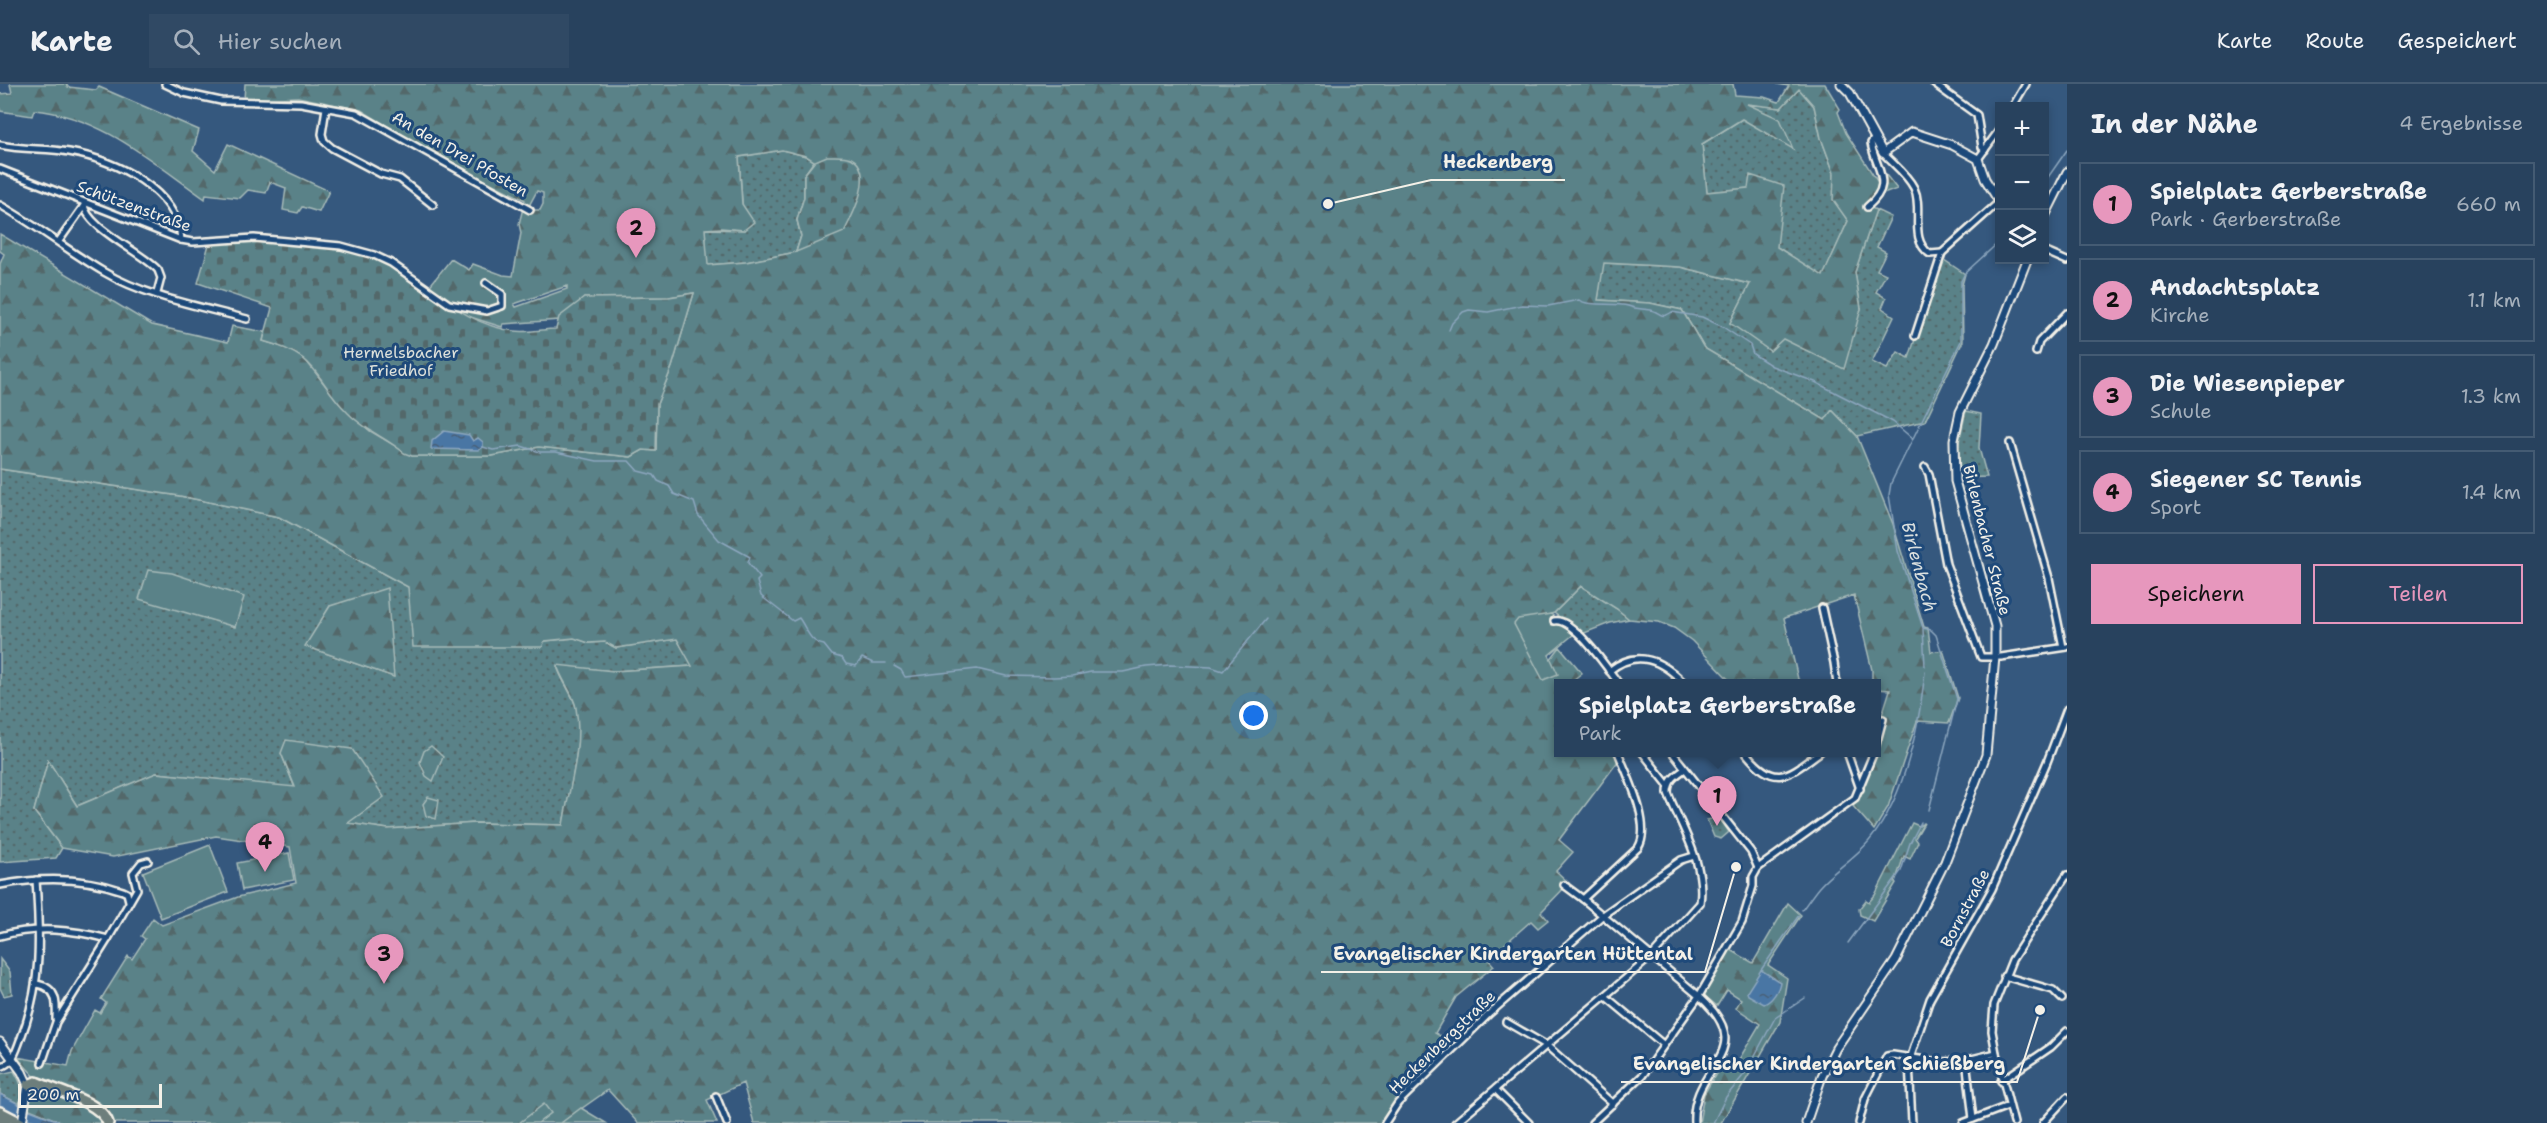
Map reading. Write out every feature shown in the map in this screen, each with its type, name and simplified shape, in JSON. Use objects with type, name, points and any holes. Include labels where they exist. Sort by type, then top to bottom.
[{"type":"highway","points":[[28,1085],[36,1082],[92,1106],[104,1113],[108,1123]]},
{"type":"highway","points":[[28,1085],[91,1110],[99,1115],[103,1123]]},
{"type":"highway","points":[[0,1112],[22,1123]]},
{"type":"highway","points":[[0,1120],[6,1123]]},
{"type":"main road","points":[[1841,84],[1850,93],[1883,153],[1908,133],[1916,132],[1952,145],[1978,159],[1985,179],[1995,196]]},
{"type":"main road","points":[[2048,210],[2067,172]]},
{"type":"main road","name":"Birlenbacher Straße","points":[[1806,1123],[1816,1092],[1831,1059],[1896,960],[1949,852],[1986,755],[1995,657],[1994,616],[1955,481],[1954,440],[1960,412],[1998,336],[2025,264]]},
{"type":"main road","points":[[0,1042],[28,1085],[22,1123]]},
{"type":"street","name":"An den Drei Pfosten","points":[[165,84],[184,93],[221,101],[301,103],[356,113],[530,210]]},
{"type":"street","points":[[1934,84],[1977,115],[1982,147],[1985,150]]},
{"type":"street","points":[[2015,102],[2026,84]]},
{"type":"street","points":[[326,108],[322,134],[328,145],[381,174],[400,178],[433,205]]},
{"type":"street","points":[[1978,159],[1995,136]]},
{"type":"street","points":[[1866,207],[1879,194],[1883,185],[1883,177],[1872,148],[1871,142],[1874,139]]},
{"type":"street","points":[[0,145],[69,152],[111,165],[148,185],[164,200],[179,223],[181,240]]},
{"type":"street","points":[[1883,153],[1915,189],[1918,203],[1918,231],[1923,247],[1930,254],[1942,253]]},
{"type":"street","points":[[0,178],[2,170]]},
{"type":"street","name":"Schützenstraße","points":[[2,170],[83,205],[181,240],[193,243],[254,238],[341,246],[374,255],[391,263],[449,303],[481,310],[499,308],[503,302],[502,294],[486,282]]},
{"type":"street","points":[[0,205],[104,272],[125,282],[247,319]]},
{"type":"street","points":[[59,241],[83,205],[99,226],[158,270],[161,278],[157,293]]},
{"type":"street","points":[[1915,336],[1942,253],[1995,207]]},
{"type":"street","points":[[2049,253],[2067,261]]},
{"type":"street","points":[[2036,352],[2039,342],[2067,313]]},
{"type":"street","points":[[1924,467],[1929,474],[1946,564],[1980,657],[2065,647],[2049,578],[2010,442]]},
{"type":"street","points":[[1822,608],[1836,679]]},
{"type":"street","points":[[1554,621],[1565,622],[1577,632],[1615,679]]},
{"type":"street","points":[[1609,671],[1621,661],[1638,657],[1667,668],[1679,679]]},
{"type":"street","name":"Bornstraße","points":[[1912,1123],[1910,1058],[1930,999],[1992,889],[2067,709]]},
{"type":"street","points":[[1881,726],[1883,719]]},
{"type":"street","points":[[2059,731],[2067,734]]},
{"type":"street","points":[[1583,899],[1638,848],[1642,840],[1640,814],[1633,789],[1620,757]]},
{"type":"street","points":[[1455,1123],[1652,956],[1700,903],[1701,889],[1694,855],[1673,807],[1668,785],[1645,757]]},
{"type":"street","points":[[1675,757],[1751,852],[1758,868]]},
{"type":"street","points":[[1748,757],[1762,771],[1774,777],[1784,777],[1814,757]]},
{"type":"street","points":[[1848,757],[1860,789]]},
{"type":"street","points":[[1592,1123],[1642,1076],[1699,996],[1742,922],[1753,886],[1753,877],[1758,868],[1855,798],[1872,757]]},
{"type":"street","points":[[1668,785],[1673,777],[1685,769]]},
{"type":"street","name":"Heckenbergstraße","points":[[1385,1123],[1398,1103],[1473,1029],[1603,915],[1681,860],[1694,855]]},
{"type":"street","points":[[42,1063],[56,1022],[137,889],[132,873],[141,863],[148,861]]},
{"type":"street","points":[[2014,1123],[2001,1081],[1996,1053],[1992,1018],[1994,1005],[2004,976],[2027,935],[2067,875]]},
{"type":"street","points":[[0,885],[36,880],[78,881],[127,893],[129,901]]},
{"type":"street","points":[[0,1066],[12,1059],[29,1014],[37,984],[40,956],[36,880]]},
{"type":"street","points":[[1564,885],[1699,996],[1720,1018],[1725,1027],[1726,1038],[1722,1050],[1697,1097],[1694,1123]]},
{"type":"street","points":[[0,936],[39,929],[76,931],[108,939]]},
{"type":"street","points":[[2004,976],[2053,990],[2062,999]]},
{"type":"street","points":[[37,984],[48,988],[56,999],[56,1022]]},
{"type":"street","points":[[1605,996],[1664,1045]]},
{"type":"street","points":[[1506,1022],[1546,1045],[1613,1104]]},
{"type":"street","points":[[2001,1081],[2051,1047],[2067,1031]]},
{"type":"street","points":[[1859,1123],[1865,1099],[1887,1056],[1939,1062],[1963,1061],[1996,1053]]},
{"type":"street","points":[[1966,1059],[1973,1119]]},
{"type":"street","points":[[1496,1090],[1529,1123]]},
{"type":"street","points":[[716,1096],[727,1123]]},
{"type":"street","points":[[2043,1123],[2067,1097]]},
{"type":"street","points":[[1963,1123],[2008,1106]]},
{"type":"green space","points":[[10,84],[66,84],[68,87],[96,90],[99,87],[199,130],[193,151],[215,170],[228,144],[329,191],[319,212],[302,207],[298,213],[283,210],[286,188],[270,182],[266,193],[248,190],[240,198],[206,194],[205,199],[124,142],[81,121],[34,110],[32,116],[0,111],[0,94],[12,93]]},
{"type":"green space","points":[[245,84],[1733,84],[1735,95],[1764,97],[1779,102],[1789,86],[1777,84],[1825,84],[1840,109],[1838,112],[1846,133],[1879,184],[1883,171],[1897,189],[1881,195],[1869,207],[1876,210],[1855,272],[1861,309],[1844,369],[1783,339],[1770,351],[1730,323],[1750,284],[1680,267],[1604,263],[1598,300],[1650,303],[1682,310],[1704,348],[1825,420],[1832,410],[1857,436],[1893,524],[1924,627],[1928,628],[1931,652],[1943,650],[1958,698],[1949,723],[1917,721],[1888,807],[1874,830],[1852,805],[1869,757],[1881,757],[1881,718],[1890,690],[1881,689],[1881,679],[1872,679],[1872,670],[1854,595],[1784,618],[1798,679],[1728,679],[1692,641],[1674,628],[1659,622],[1629,619],[1581,586],[1554,613],[1521,624],[1543,669],[1560,647],[1582,673],[1574,679],[1554,679],[1554,757],[1619,757],[1619,760],[1559,840],[1573,852],[1556,871],[1569,883],[1541,912],[1548,920],[1538,928],[1531,921],[1488,959],[1494,966],[1456,997],[1435,1033],[1454,1044],[1409,1083],[1381,1123],[754,1123],[743,1083],[707,1100],[717,1123],[638,1123],[608,1090],[561,1123],[64,1123],[22,1106],[35,1077],[17,1057],[68,1066],[72,1051],[95,1010],[100,1013],[106,1003],[101,999],[128,956],[132,959],[145,939],[141,936],[153,918],[162,925],[238,897],[296,883],[290,847],[216,836],[113,857],[62,848],[34,811],[48,760],[77,806],[156,773],[295,787],[281,753],[286,740],[352,749],[384,797],[348,823],[388,829],[476,823],[563,825],[577,752],[578,722],[575,703],[557,665],[614,671],[692,666],[677,639],[616,648],[605,642],[589,643],[574,638],[545,641],[542,647],[413,647],[408,587],[279,517],[180,496],[0,469],[0,264],[4,254],[0,251],[0,234],[152,325],[228,342],[232,326],[265,332],[263,341],[286,348],[304,358],[339,403],[370,431],[412,456],[492,456],[539,447],[631,457],[643,450],[656,451],[657,404],[672,367],[694,293],[669,297],[584,298],[560,320],[503,324],[502,327],[464,315],[428,288],[451,259],[469,270],[473,264],[503,275],[513,276],[521,233],[519,224],[525,200],[438,157],[361,110],[298,97],[244,100]],"holes":[[[1799,89],[1814,106],[1821,138],[1834,173],[1833,200],[1848,221],[1823,276],[1777,247],[1784,186],[1750,175],[1748,188],[1707,192],[1702,144],[1742,119],[1793,149],[1780,119],[1747,104],[1781,108]],[[782,150],[806,156],[814,161],[804,175],[804,197],[797,220],[801,236],[796,252],[746,262],[708,265],[705,229],[744,230],[754,222],[742,204],[739,157]],[[537,191],[543,193],[543,204],[540,210],[531,210],[530,204]],[[567,286],[567,289],[516,307],[514,304]]]},
{"type":"green space","points":[[1799,89],[1814,106],[1821,138],[1834,173],[1834,200],[1848,221],[1823,277],[1777,247],[1750,176],[1749,188],[1707,192],[1702,144],[1742,119],[1744,103],[1781,108]]},
{"type":"green space","points":[[782,150],[806,156],[815,161],[804,175],[804,197],[797,220],[801,236],[796,252],[746,262],[707,265],[705,229],[744,230],[739,157]]},
{"type":"green space","points":[[827,156],[848,157],[858,164],[862,173],[862,183],[857,205],[844,232],[796,252],[801,236],[797,220],[804,197],[804,175],[815,161]]},
{"type":"green space","points":[[1876,210],[1891,217],[1877,247],[1886,252],[1877,270],[1886,274],[1876,292],[1886,298],[1882,308],[1894,316],[1872,362],[1887,369],[1898,352],[1909,358],[1941,258],[1965,274],[1962,285],[1963,341],[1925,421],[1857,436],[1833,411],[1825,420],[1704,348],[1682,310],[1650,303],[1598,300],[1603,263],[1680,267],[1750,284],[1730,323],[1782,339],[1861,309],[1855,272]]},
{"type":"green space","name":"Hermelsbacher Friedhof","points":[[235,238],[306,242],[360,251],[393,265],[443,300],[477,320],[515,331],[556,329],[559,317],[584,298],[669,297],[694,293],[672,367],[657,404],[656,451],[643,450],[631,457],[539,447],[492,456],[412,456],[404,453],[354,419],[306,361],[282,347],[263,341],[272,308],[198,283],[210,241]]},
{"type":"green space","points":[[1966,411],[1981,414],[1979,448],[1987,477],[1960,478],[1957,450]]},
{"type":"green space","points":[[0,469],[180,496],[279,517],[408,587],[545,641],[575,638],[589,643],[605,642],[616,648],[677,639],[693,666],[614,671],[557,666],[571,694],[578,716],[575,764],[563,825],[476,823],[388,829],[347,823],[281,753],[295,788],[157,773],[77,806],[48,760],[34,811],[62,848],[56,858],[0,862]],"holes":[[[330,606],[394,677],[306,646]]]},
{"type":"green space","points":[[148,570],[172,573],[244,597],[235,627],[139,599]]},
{"type":"green space","points":[[1581,586],[1629,619],[1610,623],[1582,634],[1554,613]]},
{"type":"green space","points":[[387,588],[394,677],[305,646],[330,606]]},
{"type":"green space","points":[[1551,614],[1574,634],[1549,655],[1558,674],[1543,680],[1514,624],[1518,619]]},
{"type":"green space","points":[[431,746],[443,757],[433,781],[426,776],[420,762],[424,751]]},
{"type":"green space","points":[[428,797],[439,800],[436,819],[426,816],[423,804]]},
{"type":"green space","points":[[1719,817],[1729,832],[1721,839],[1714,837],[1707,820]]},
{"type":"green space","points":[[1912,823],[1919,826],[1924,823],[1915,838],[1918,842],[1910,859],[1904,856],[1896,883],[1873,921],[1860,915],[1859,909],[1866,900],[1869,902],[1875,895]]},
{"type":"green space","points":[[210,845],[228,892],[161,918],[143,872]]},
{"type":"green space","points":[[289,853],[294,880],[242,890],[237,863]]},
{"type":"green space","points":[[1788,903],[1801,915],[1768,965],[1787,978],[1780,1022],[1721,1123],[1699,1123],[1704,1094],[1720,1067],[1731,1073],[1760,1024],[1736,1008],[1741,999],[1727,990],[1717,1006],[1699,991],[1726,947],[1753,963]]},
{"type":"green space","points":[[0,959],[10,972],[12,994],[4,996],[0,988]]},
{"type":"green space","points":[[14,1071],[21,1087],[19,1104],[0,1094],[0,1074]]},
{"type":"green space","points":[[544,1104],[551,1113],[538,1123],[519,1123]]},
{"type":"green space","points":[[581,1108],[606,1123],[561,1123]]},
{"type":"water","points":[[444,431],[469,435],[473,441],[478,438],[483,442],[483,447],[479,450],[431,449],[432,441]]},
{"type":"water","points":[[1761,970],[1780,982],[1775,995],[1764,1004],[1748,995],[1747,992]]},
{"type":"water","points":[[0,1094],[30,1110],[64,1123],[30,1120],[17,1115],[0,1106]]},
{"type":"waterway","name":"Birlenbach","points":[[2049,176],[2067,150]]},
{"type":"waterway","name":"Birlenbach","points":[[1929,810],[1957,699],[1936,635],[1931,630],[1923,628],[1898,551],[1889,495],[1891,483],[1961,341],[1961,281],[1965,273],[1995,246]]},
{"type":"waterway","points":[[1449,330],[1452,323],[1463,312],[1469,310],[1488,312],[1522,305],[1548,306],[1579,300],[1589,303],[1623,305],[1651,310],[1663,315],[1672,312],[1702,317],[1723,327],[1750,345],[1753,354],[1772,366],[1815,382],[1893,422],[1913,439]]},
{"type":"waterway","points":[[483,447],[493,450],[521,446],[540,452],[556,452],[597,461],[629,461],[638,471],[654,475],[658,481],[669,486],[674,494],[694,502],[698,515],[719,540],[750,557],[748,563],[760,578],[757,581],[761,596],[793,621],[799,618],[812,638],[824,645],[832,655],[842,658],[846,664],[856,666],[862,658],[873,663],[886,663]]},
{"type":"waterway","points":[[894,666],[901,670],[905,677],[977,669],[1006,676],[1054,677],[1091,672],[1123,672],[1170,665],[1211,667],[1223,671],[1266,619]]},
{"type":"waterway","points":[[1923,629],[1925,666]]},
{"type":"waterway","points":[[1802,910],[1825,881],[1869,841],[1892,804],[1901,783],[1914,738],[1925,672]]},
{"type":"waterway","name":"Birlenbach","points":[[1848,943],[1901,871],[1910,843],[1921,822]]},
{"type":"waterway","points":[[1761,970],[1799,915]]},
{"type":"waterway","name":"Birlenbach","points":[[1713,1123],[1726,1097],[1746,1072],[1775,1018],[1805,998]]},
{"type":"place","name":"Heckenberg","points":[[1328,204]]},
{"type":"place","name":"Andachtsplatz","points":[[636,258]]},
{"type":"place","name":"Spielplatz Gerberstraße","points":[[1717,826]]},
{"type":"place","name":"Evangelischer Kindergarten Hüttental","points":[[1736,867]]},
{"type":"place","name":"Siegener SC Tennis","points":[[265,872]]},
{"type":"place","name":"Die Wiesenpieper","points":[[384,984]]},
{"type":"place","name":"Evangelischer Kindergarten Schießberg","points":[[2040,1010]]}]
